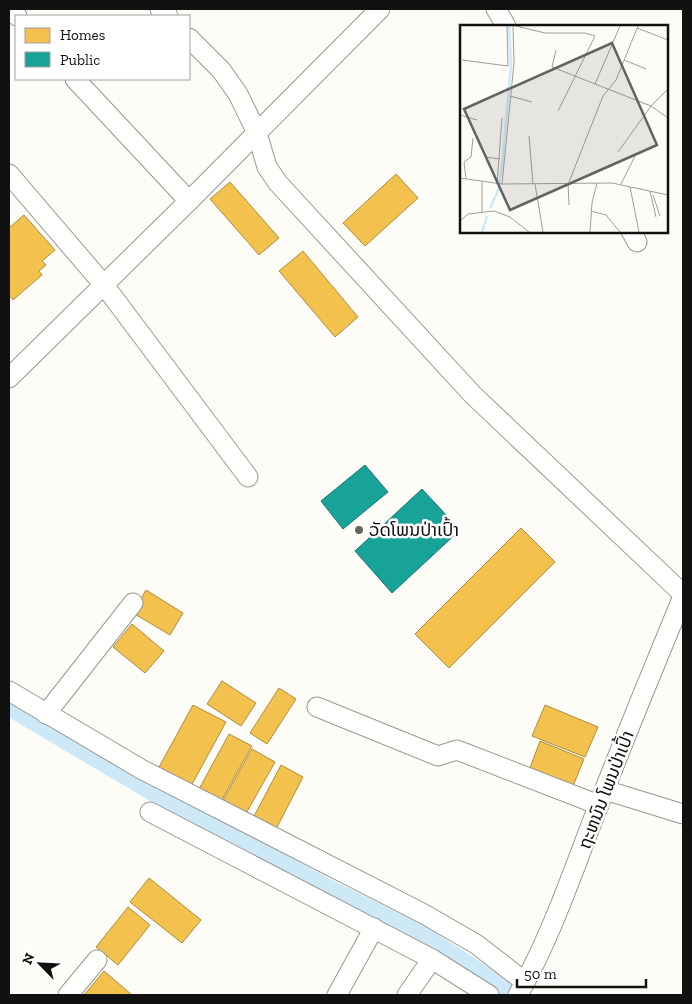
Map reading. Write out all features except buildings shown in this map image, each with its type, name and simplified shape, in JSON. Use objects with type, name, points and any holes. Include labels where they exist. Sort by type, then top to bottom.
[{"type":"street","points":[[9,378],[189,202],[380,9]]},
{"type":"street","points":[[496,9],[505,25]]},
{"type":"street","points":[[190,39],[221,70],[238,94],[257,133],[268,167],[278,183],[466,387],[683,600]]},
{"type":"street","points":[[76,80],[189,202]]},
{"type":"street","points":[[9,174],[104,285],[248,477]]},
{"type":"street","name":"ຖະຫນົນ ໂພນປ່າເປົ້າ","points":[[521,989],[584,847],[602,798],[683,600]]},
{"type":"street","points":[[46,714],[133,603]]},
{"type":"street","points":[[9,691],[141,769],[424,914],[476,944],[521,989]]},
{"type":"street","points":[[317,707],[438,756],[457,750],[602,798],[683,814]]},
{"type":"street","points":[[150,812],[432,959],[489,995]]},
{"type":"street","points":[[337,995],[374,928]]},
{"type":"street","points":[[407,995],[432,959]]},
{"type":"street","points":[[68,995],[97,960]]},
{"type":"waterway","points":[[9,707],[183,810],[330,889],[421,934],[515,995]]},
{"type":"place","name":"ວັດໂພນປ່າເປົ້າ","points":[[359,530]]}]
